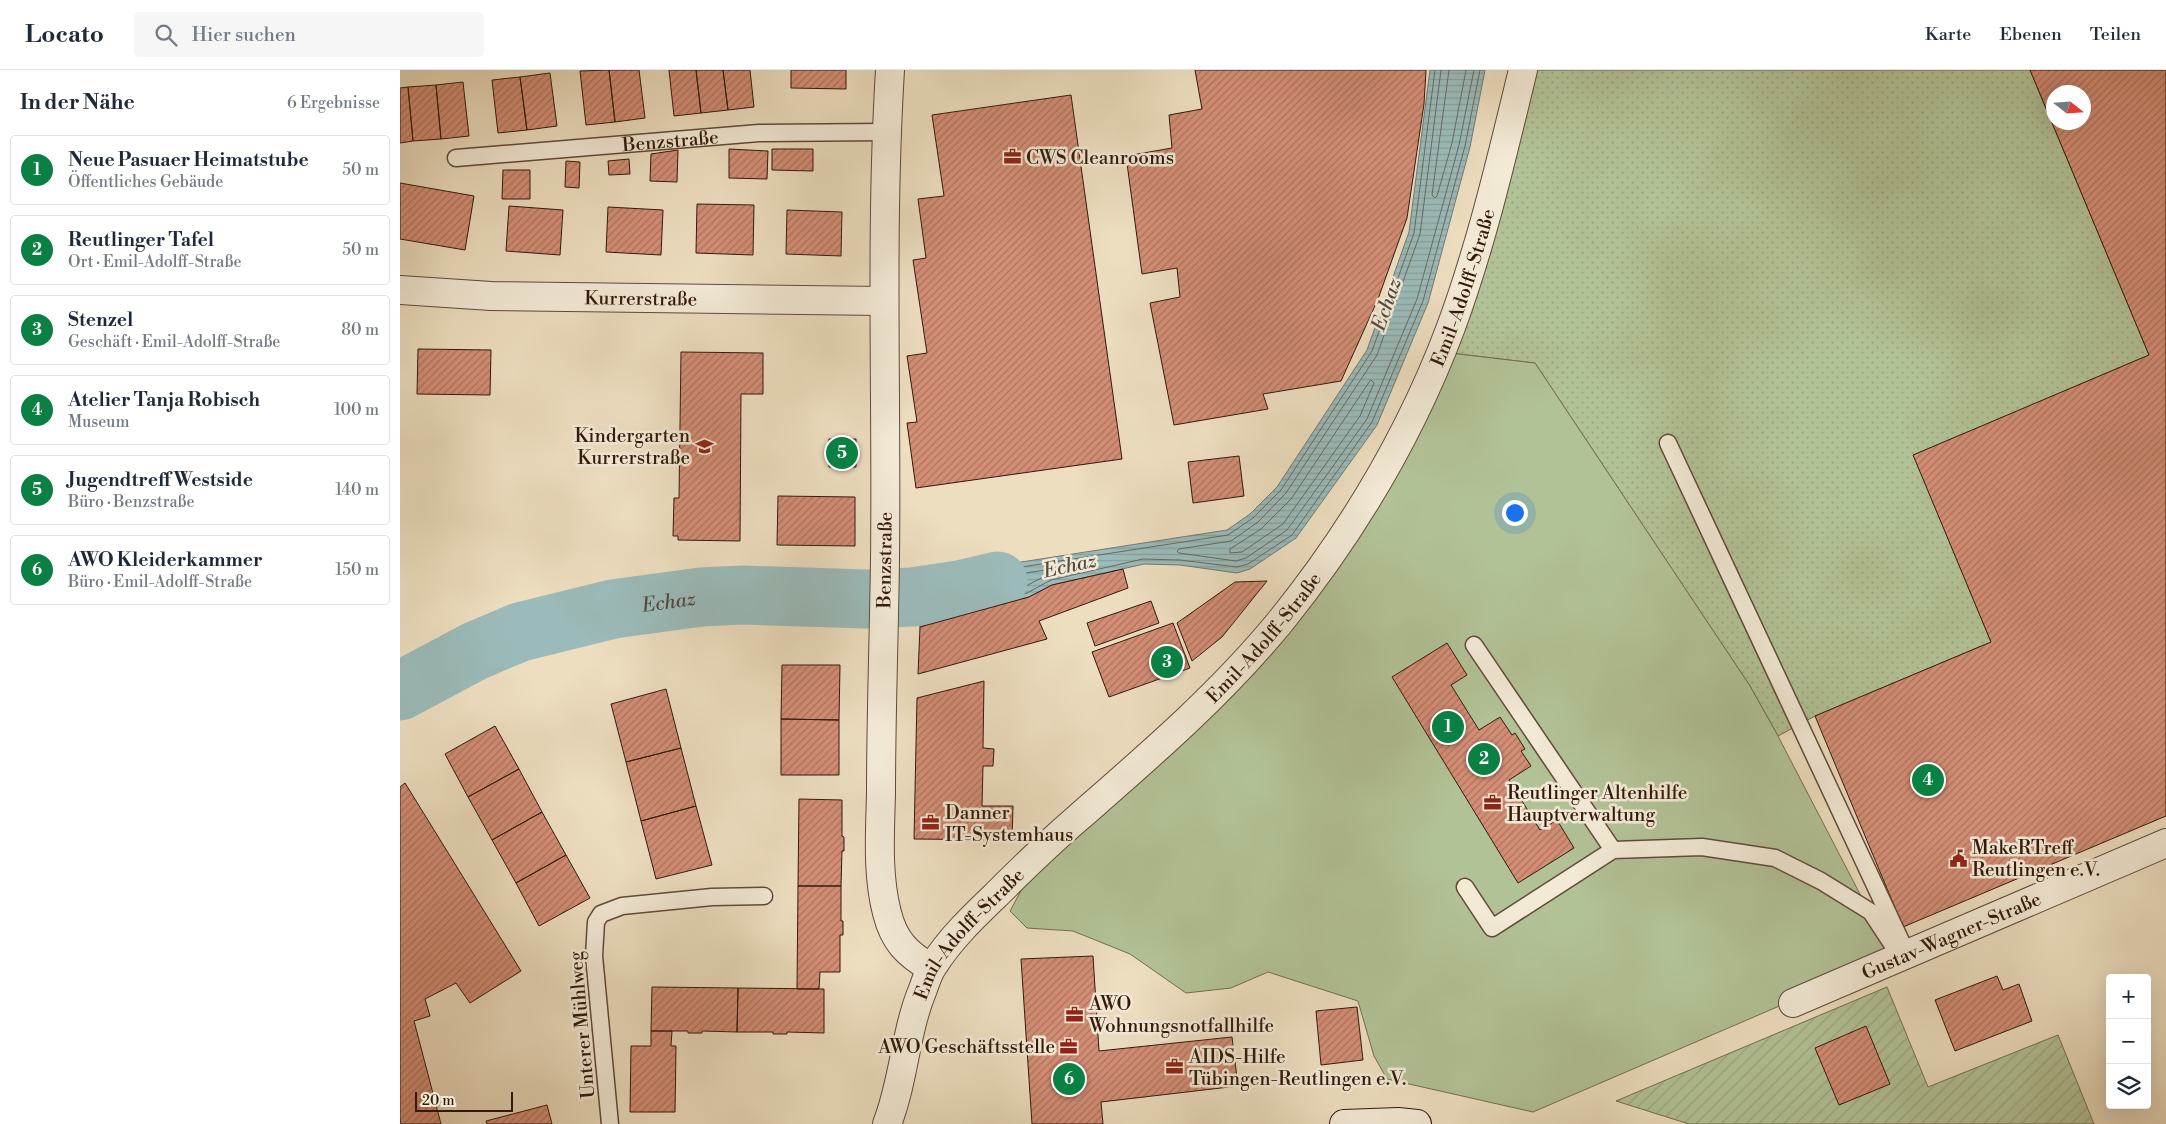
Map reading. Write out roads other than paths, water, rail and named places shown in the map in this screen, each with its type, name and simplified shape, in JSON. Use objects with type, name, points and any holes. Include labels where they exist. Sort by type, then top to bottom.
[{"type":"street","name":"Benzstraße","points":[[890,70],[886,132],[883,300],[885,559],[880,856],[886,912],[892,930],[902,947],[931,968]]},
{"type":"street","name":"Emil-Adolff-Straße","points":[[887,1124],[898,1087],[917,1004],[931,968],[964,926],[1019,871],[1158,748],[1222,686],[1280,622],[1355,518],[1398,444],[1451,328],[1488,210],[1523,70]]},
{"type":"street","name":"Kurrerstraße","points":[[400,290],[491,296],[883,300]]},
{"type":"street","name":"Gustav-Wagner-Straße","points":[[1793,1003],[2166,843]]},
{"type":"street","points":[[1344,1124],[1405,1123]]},
{"type":"lane","name":"Benzstraße","points":[[456,158],[758,133],[886,132]]},
{"type":"lane","points":[[1668,443],[1904,955]]},
{"type":"lane","points":[[1474,645],[1613,850]]},
{"type":"lane","points":[[1465,887],[1492,928],[1613,850],[1702,847],[1775,858],[1821,881],[1871,912],[1904,955]]},
{"type":"lane","name":"Unterer Mühlweg","points":[[610,1124],[594,956],[596,922],[601,914],[622,906],[712,898],[764,896]]},
{"type":"water","points":[[1430,70],[1485,70],[1470,147],[1428,303],[1377,425],[1296,538],[1250,569],[1237,573],[1180,565],[1144,564],[1052,585],[1029,597],[920,627],[918,625],[917,574],[970,570],[1227,530],[1250,514],[1277,487],[1367,350],[1409,232]]},
{"type":"waterway","name":"Echaz","points":[[400,691],[475,651],[520,632],[613,609],[701,597],[743,595],[865,599],[912,597],[959,590],[998,581]]},
{"type":"place","name":"CWS Cleanrooms","points":[[1012,157]]},
{"type":"place","name":"Kindergarten Kurrerstraße","points":[[704,446]]},
{"type":"place","name":"Jugendtreff Westside","points":[[842,453]]},
{"type":"place","name":"Stenzel","points":[[1167,662]]},
{"type":"place","name":"Neue Pasuaer Heimatstube","points":[[1448,727]]},
{"type":"place","name":"Reutlinger Tafel","points":[[1484,759]]},
{"type":"place","name":"Atelier Tanja Robisch","points":[[1928,780]]},
{"type":"place","name":"Reutlinger Altenhilfe Hauptverwaltung","points":[[1493,803]]},
{"type":"place","name":"Danner IT-Systemhaus","points":[[931,823]]},
{"type":"place","name":"MakeRTreff Reutlingen e.V.","points":[[1958,858]]},
{"type":"place","name":"AWO Wohnungsnotfallhilfe","points":[[1075,1014]]},
{"type":"place","name":"AWO Geschäftsstelle","points":[[1069,1046]]},
{"type":"place","name":"AIDS-Hilfe Tübingen-Reutlingen e.V.","points":[[1175,1067]]},
{"type":"place","name":"AWO Kleiderkammer","points":[[1069,1079]]}]
